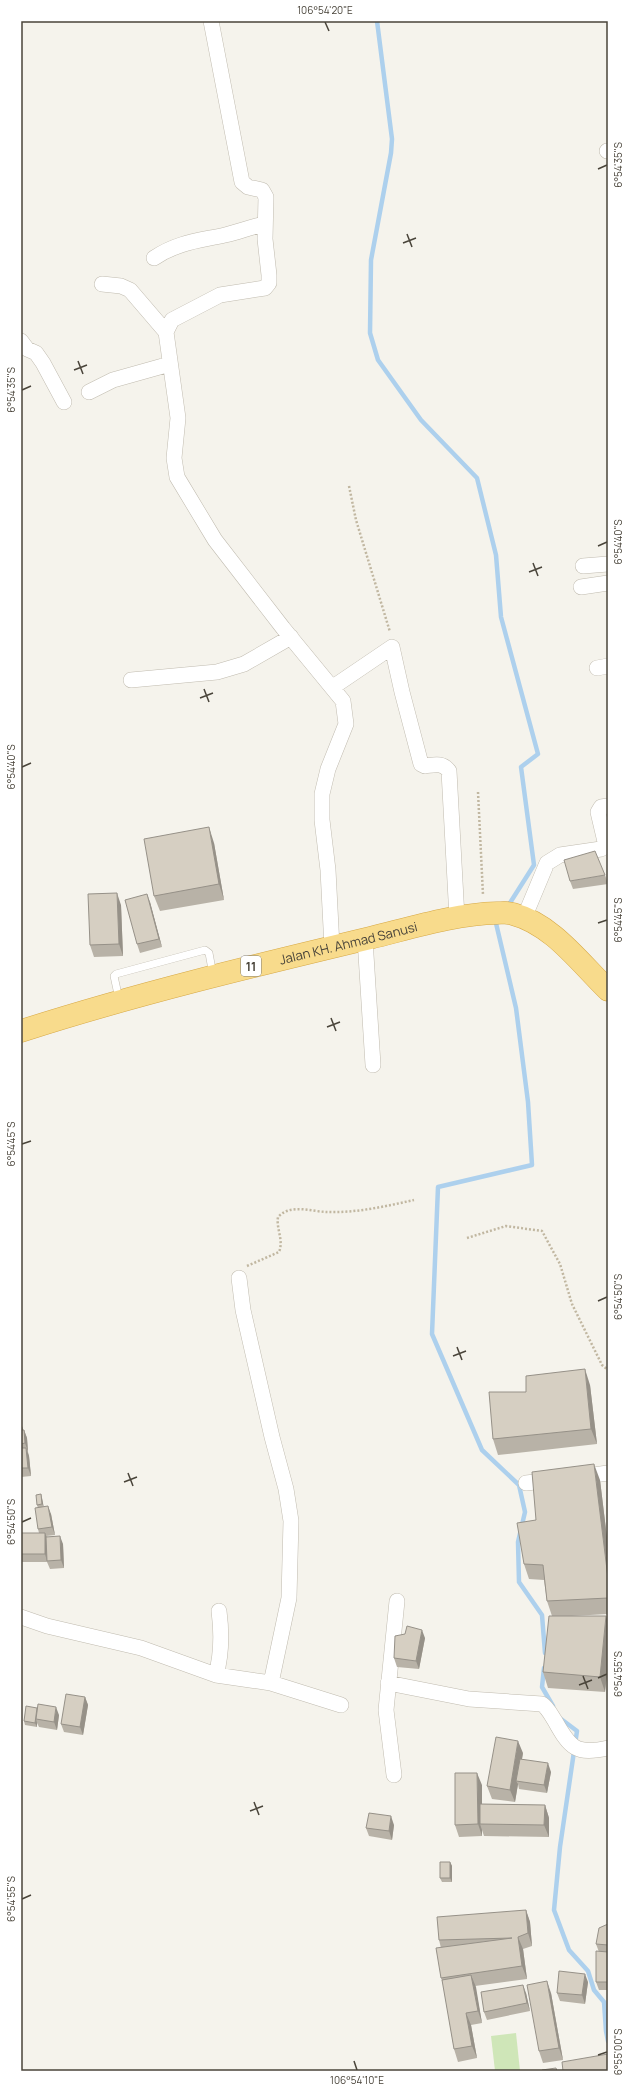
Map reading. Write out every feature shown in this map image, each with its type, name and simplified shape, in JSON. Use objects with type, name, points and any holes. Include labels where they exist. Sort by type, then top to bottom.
[{"type":"highway","name":"Jalan KH. Ahmad Sanusi","points":[[21,1031],[120,1001],[214,976],[365,939],[457,918],[484,914],[518,916],[538,924],[556,938],[608,990]]},
{"type":"street","points":[[166,332],[172,320],[213,297],[260,290],[267,287],[269,275],[264,224],[266,201],[264,192],[262,190],[244,185],[241,178],[211,21]]},
{"type":"street","points":[[154,258],[168,249],[187,242],[218,236],[264,224]]},
{"type":"street","points":[[102,284],[121,286],[130,290],[166,332],[178,418],[174,458],[177,477],[215,540],[291,637],[333,687],[343,702],[346,724],[328,769],[322,794],[322,820],[328,870],[332,947]]},
{"type":"street","points":[[23,347],[36,353],[64,402]]},
{"type":"street","points":[[89,392],[113,380],[170,364]]},
{"type":"street","points":[[583,566],[608,564]]},
{"type":"street","points":[[581,587],[608,583]]},
{"type":"street","points":[[131,680],[216,672],[244,664],[291,637]]},
{"type":"street","points":[[333,687],[392,647],[421,764],[424,766],[440,764],[446,766],[449,771],[457,918]]},
{"type":"street","points":[[518,916],[547,863],[560,856],[601,849],[606,846],[598,812],[601,807],[608,806]]},
{"type":"street","points":[[365,939],[373,1065]]},
{"type":"street","points":[[239,1278],[245,1317],[272,1437],[286,1489],[291,1521],[289,1598],[271,1683]]},
{"type":"street","points":[[526,1483],[608,1473]]},
{"type":"street","points":[[394,1774],[386,1710],[397,1601]]},
{"type":"street","points":[[216,1675],[221,1657],[222,1631],[219,1611]]},
{"type":"street","points":[[21,1617],[47,1626],[141,1648],[216,1675],[271,1683],[340,1705]]},
{"type":"street","points":[[388,1683],[469,1699],[542,1704],[548,1710],[563,1736],[573,1748],[587,1752],[608,1748]]},
{"type":"path","points":[[349,486],[356,520],[391,637],[392,647]]},
{"type":"path","points":[[478,792],[484,914]]},
{"type":"path","points":[[239,1278],[242,1270],[250,1264],[280,1252],[282,1240],[277,1223],[278,1217],[282,1213],[298,1209],[329,1212],[414,1200]]},
{"type":"path","points":[[467,1238],[506,1226],[542,1231],[560,1264],[572,1304],[602,1365],[608,1370]]},
{"type":"green space","points":[[516,2033],[520,2071],[495,2071],[491,2036]]},
{"type":"building","points":[[209,827],[219,884],[154,896],[144,839]]},
{"type":"building","points":[[595,851],[605,875],[570,881],[564,860]]},
{"type":"building","points":[[117,893],[119,944],[90,945],[88,894]]},
{"type":"building","points":[[147,894],[159,939],[137,944],[125,900]]},
{"type":"building","points":[[585,1369],[591,1429],[493,1439],[489,1392],[526,1392],[526,1376]]},
{"type":"building","points":[[21,1430],[24,1430],[25,1443],[21,1444]]},
{"type":"building","points":[[21,1448],[26,1448],[28,1468],[21,1468]]},
{"type":"building","points":[[594,1464],[608,1578],[608,1598],[547,1601],[543,1565],[524,1564],[517,1523],[536,1520],[532,1472]]},
{"type":"building","points":[[41,1494],[42,1504],[37,1505],[36,1495]]},
{"type":"building","points":[[48,1506],[52,1527],[38,1529],[35,1508]]},
{"type":"building","points":[[21,1533],[45,1533],[45,1554],[21,1554]]},
{"type":"building","points":[[60,1536],[61,1560],[47,1561],[46,1537]]},
{"type":"building","points":[[549,1616],[606,1616],[600,1677],[543,1672]]},
{"type":"building","points":[[407,1626],[422,1630],[416,1661],[394,1658],[395,1636],[405,1634]]},
{"type":"building","points":[[66,1694],[85,1697],[80,1727],[61,1724]]},
{"type":"building","points":[[38,1704],[56,1707],[54,1722],[36,1719]]},
{"type":"building","points":[[26,1706],[37,1708],[35,1723],[24,1721]]},
{"type":"building","points":[[496,1737],[518,1741],[510,1790],[487,1786]]},
{"type":"building","points":[[520,1759],[548,1763],[544,1785],[516,1781]]},
{"type":"building","points":[[455,1773],[477,1773],[478,1824],[455,1825]]},
{"type":"building","points":[[480,1804],[545,1805],[544,1825],[480,1824]]},
{"type":"building","points":[[369,1813],[391,1816],[389,1831],[366,1828]]},
{"type":"building","points":[[440,1862],[450,1862],[450,1878],[440,1878]]},
{"type":"building","points":[[526,1910],[528,1933],[518,1937],[522,1966],[441,1978],[436,1948],[512,1938],[439,1940],[437,1917]]},
{"type":"building","points":[[608,1924],[608,1945],[596,1944],[599,1928]]},
{"type":"building","points":[[596,1951],[608,1952],[608,1982],[596,1982]]},
{"type":"building","points":[[559,1971],[585,1974],[582,1995],[557,1993]]},
{"type":"building","points":[[471,1975],[478,2011],[466,2013],[472,2046],[454,2049],[442,1980]]},
{"type":"building","points":[[547,1981],[559,2048],[539,2051],[527,1985]]},
{"type":"building","points":[[523,1985],[527,2003],[484,2012],[481,1992]]},
{"type":"building","points":[[608,2054],[608,2071],[563,2071],[562,2062]]},
{"type":"building","points":[[556,2068],[557,2071],[542,2070]]},
{"type":"waterway","points":[[377,21],[392,139],[391,153],[371,260],[370,333],[378,360],[421,420],[477,478],[496,555],[501,617],[538,754],[521,767],[534,865],[508,906]]},
{"type":"waterway","points":[[495,919],[516,1008],[528,1102],[532,1165],[438,1187],[432,1334],[482,1450],[519,1485],[525,1512],[518,1542],[519,1582],[542,1615],[545,1653]]},
{"type":"waterway","points":[[544,1668],[542,1687],[553,1706]]},
{"type":"waterway","points":[[561,1719],[577,1731],[560,1847],[554,1910],[569,1950],[588,1971],[594,1990],[604,2002],[608,2041]]}]
